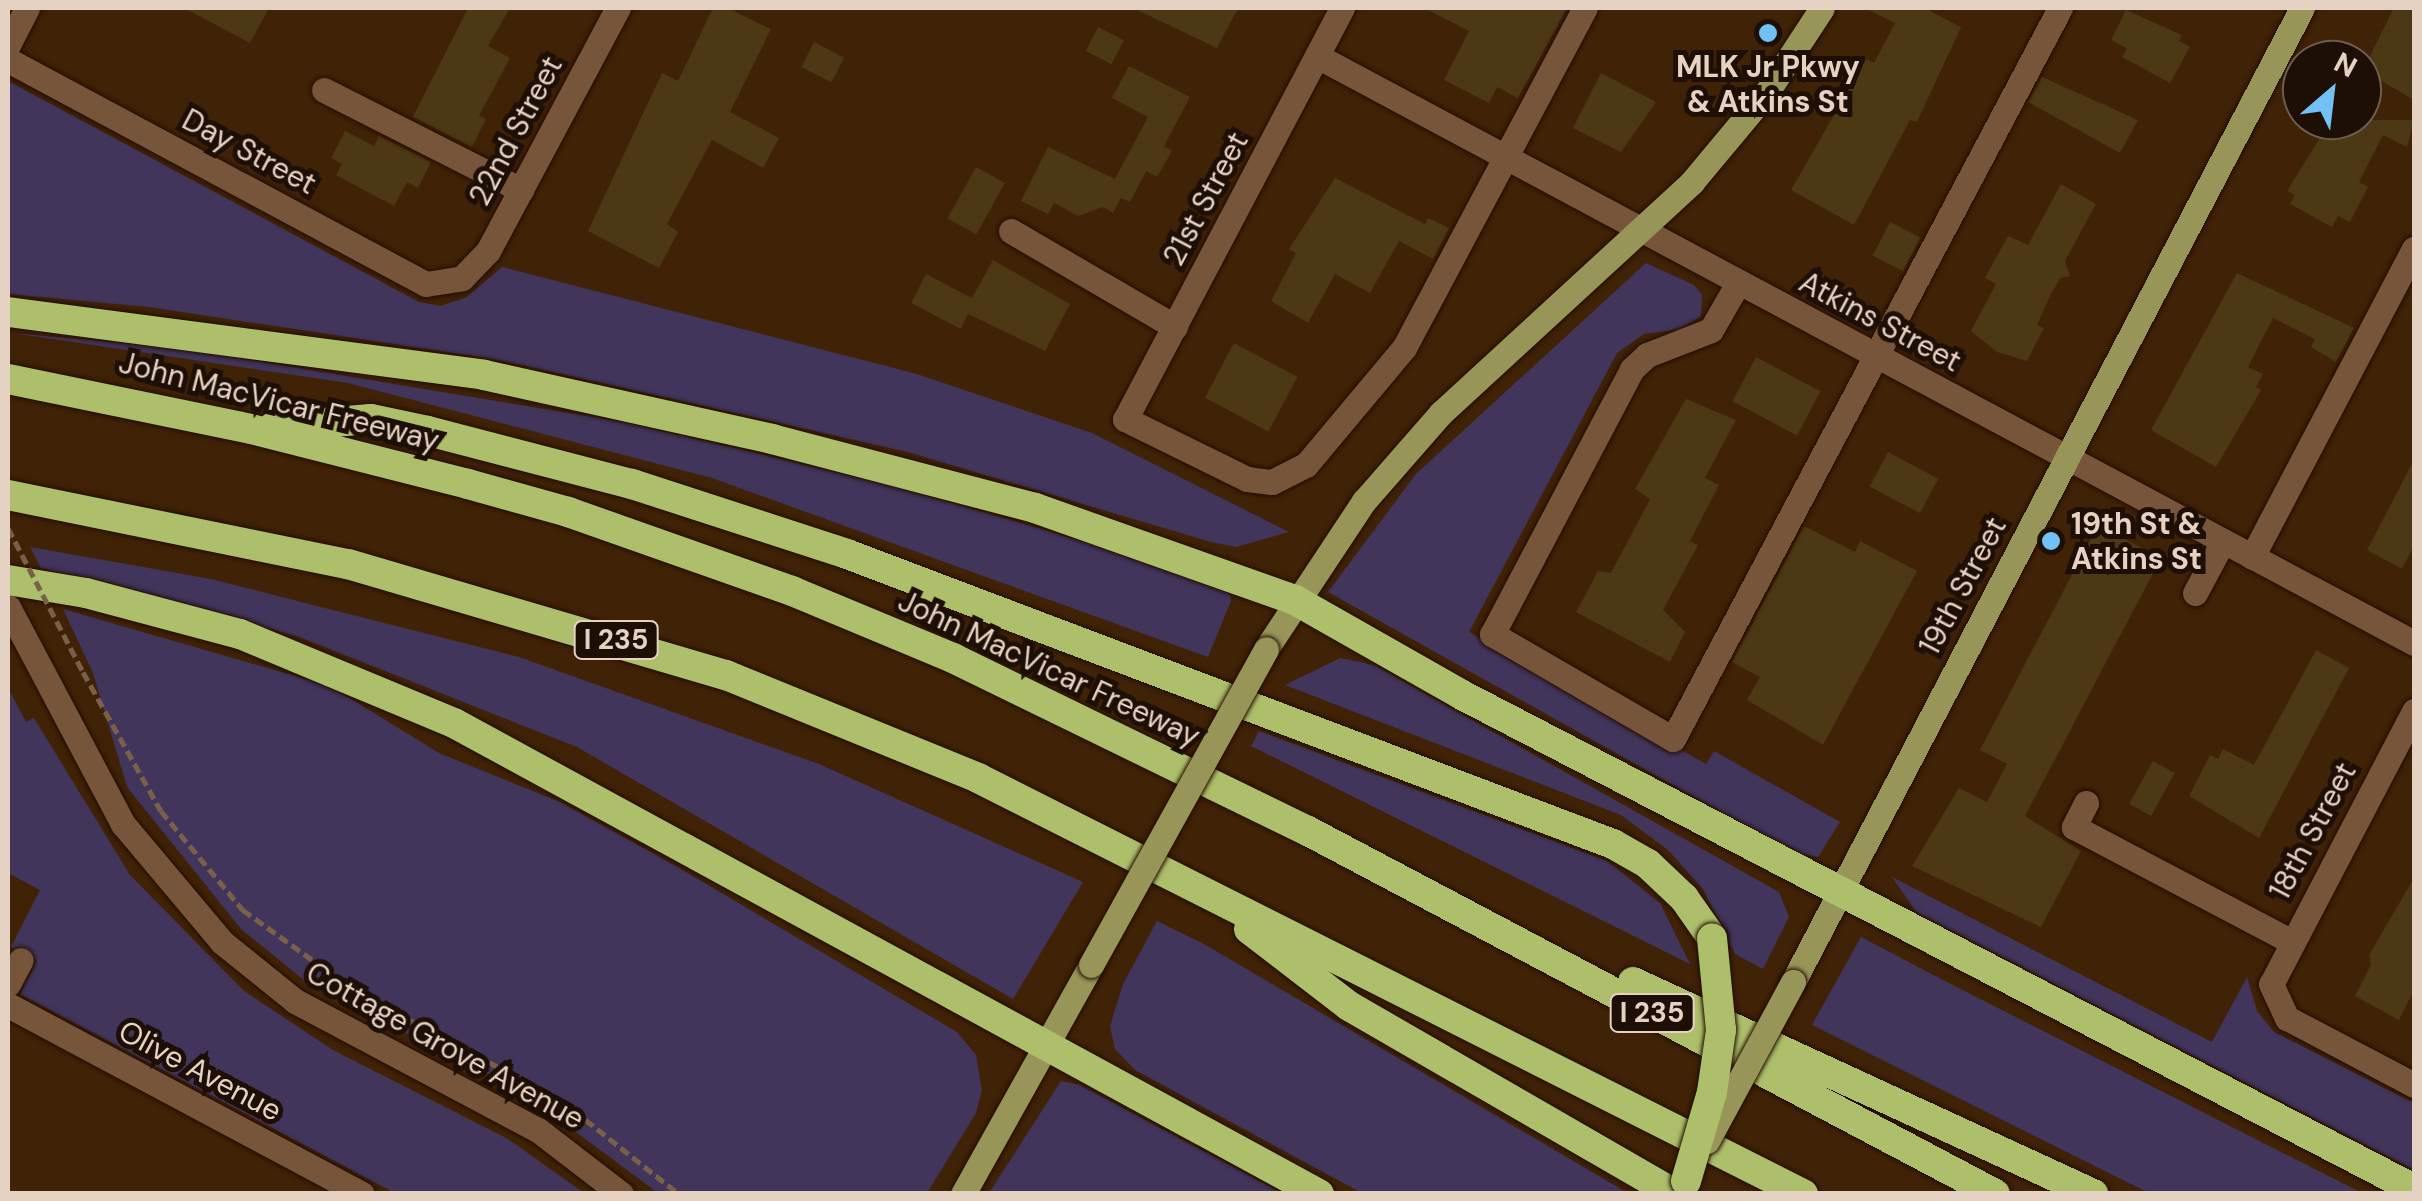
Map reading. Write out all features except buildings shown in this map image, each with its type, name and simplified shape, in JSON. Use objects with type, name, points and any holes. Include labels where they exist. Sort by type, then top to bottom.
[{"type":"highway","points":[[8,312],[484,375],[772,439],[1035,508],[1296,600],[1462,695],[2414,1189]]},
{"type":"highway","name":"John MacVicar Freeway","points":[[8,379],[251,429],[568,512],[792,591],[953,658],[1308,831],[1995,1194]]},
{"type":"highway","points":[[251,429],[371,418],[525,452],[814,543],[1565,823],[1648,864],[1712,938],[1720,1030],[1712,1092],[1679,1189],[1350,1006],[1191,885]]},
{"type":"highway","name":"I 235","points":[[8,495],[348,564],[726,676],[978,778],[1803,1194]]},
{"type":"highway","points":[[8,580],[160,611],[338,671],[578,786],[1319,1194]]},
{"type":"highway","points":[[1308,831],[2093,1194]]},
{"type":"main road","points":[[962,1194],[1266,649],[1364,500],[1441,413],[1643,230],[1732,138],[1822,8]]},
{"type":"main road","name":"19th Street","points":[[1679,1189],[1840,893],[2302,8]]},
{"type":"street","points":[[8,46],[27,8]]},
{"type":"street","name":"22nd Street","points":[[462,278],[488,251],[618,8]]},
{"type":"street","name":"21st Street","points":[[1342,8],[1125,420],[1246,479],[1290,476],[1404,348],[1507,158]]},
{"type":"street","points":[[1507,158],[1585,8]]},
{"type":"street","points":[[1738,283],[1711,330],[1647,355],[1632,368],[1492,634],[1673,739],[2060,8]]},
{"type":"street","name":"Atkins Street","points":[[1317,56],[2414,644]]},
{"type":"street","name":"Day Street","points":[[8,60],[426,284],[462,278]]},
{"type":"street","points":[[324,90],[521,190]]},
{"type":"street","points":[[1011,232],[1175,328]]},
{"type":"street","points":[[2252,557],[2414,249]]},
{"type":"street","points":[[2195,594],[2223,541]]},
{"type":"street","name":"Cottage Grove Avenue","points":[[8,607],[123,824],[222,942],[295,1001],[524,1122],[621,1194]]},
{"type":"street","name":"18th Street","points":[[2414,710],[2290,941],[2271,984],[2287,1018],[2414,1085]]},
{"type":"street","points":[[2086,803],[2074,827],[2290,941]]},
{"type":"street","points":[[8,984],[21,960]]},
{"type":"street","name":"Olive Avenue","points":[[8,1005],[362,1194]]},
{"type":"path","points":[[8,528],[161,811],[243,910],[357,992],[562,1101],[679,1194]]},
{"type":"shaded area","points":[[8,81],[419,302],[441,306],[467,297],[502,267],[917,374],[1092,433],[1289,532],[1236,547],[1211,542],[908,452],[500,360],[149,307],[8,294]]},
{"type":"shaded area","points":[[1646,263],[1694,285],[1702,295],[1701,316],[1680,329],[1644,334],[1617,353],[1469,632],[1706,764],[1714,751],[1840,822],[1818,857],[1793,852],[1328,592],[1416,474]]},
{"type":"shaded area","points":[[12,333],[178,348],[629,423],[901,488],[1113,550],[1229,588],[1231,601],[1208,657],[712,478],[348,383]]},
{"type":"shaded area","points":[[30,547],[211,579],[519,657],[819,764],[1083,882],[1013,999],[577,747],[297,636],[41,568]]},
{"type":"shaded area","points":[[63,609],[330,686],[439,753],[560,802],[957,1032],[976,1055],[982,1090],[976,1113],[927,1193],[658,1193],[518,1089],[309,984],[241,929],[127,787],[93,673]]},
{"type":"shaded area","points":[[1340,658],[1374,665],[1779,892],[1789,917],[1763,969],[1735,954],[1703,889],[1668,850],[1621,815],[1285,685]]},
{"type":"shaded area","points":[[8,688],[26,722],[34,718],[130,875],[244,991],[333,1050],[508,1139],[584,1193],[395,1193],[20,994],[37,961],[11,947],[40,890],[8,873]]},
{"type":"shaded area","points":[[1259,731],[1607,861],[1660,903],[1690,964],[1251,746]]},
{"type":"shaded area","points":[[1892,877],[2212,1042],[2247,977],[2257,1011],[2274,1032],[2414,1103],[2414,1170],[1917,913]]},
{"type":"shaded area","points":[[1157,921],[1204,944],[1626,1192],[1362,1193],[1135,1070],[1115,1049],[1110,1026],[1123,984]]},
{"type":"shaded area","points":[[1861,937],[2362,1193],[2149,1193],[1812,1025]]},
{"type":"shaded area","points":[[1061,1081],[1080,1085],[1282,1193],[989,1193]]},
{"type":"place","name":"MLK Jr Pkwy & Atkins St","points":[[1768,33]]},
{"type":"place","name":"19th St & Atkins St","points":[[2051,541]]}]
